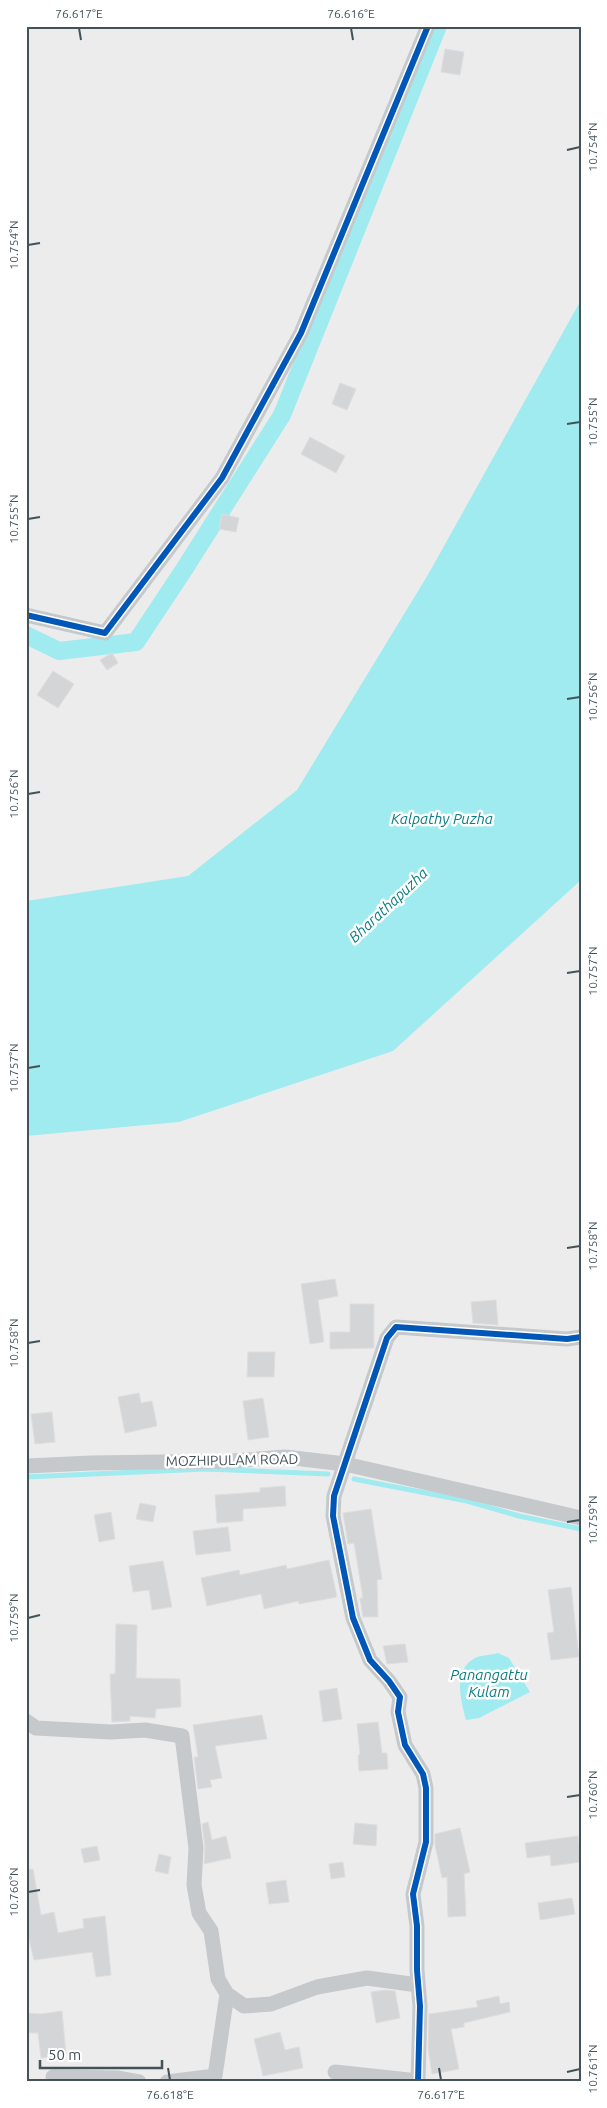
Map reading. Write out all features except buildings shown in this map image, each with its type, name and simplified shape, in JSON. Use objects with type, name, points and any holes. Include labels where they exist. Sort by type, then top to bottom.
[{"type":"street","points":[[26,615],[105,632],[222,478],[301,333],[428,26]]},
{"type":"street","points":[[335,2072],[418,2081],[420,2006],[418,1926],[413,1894],[426,1842],[426,1788],[424,1774],[405,1745],[398,1712],[400,1697],[389,1681],[370,1660],[353,1618],[333,1516],[334,1496],[387,1338],[396,1327],[567,1339],[581,1337]]},
{"type":"street","name":"MOZHIPULAM ROAD","points":[[26,1466],[232,1461],[285,1457],[345,1464],[581,1518]]},
{"type":"street","points":[[26,1721],[36,1728],[111,1732],[145,1730],[182,1736],[196,1848],[194,1885],[199,1913],[211,1931],[218,1979],[227,1994],[244,2006],[271,2004],[317,1987],[367,1978],[418,1985]]},
{"type":"street","points":[[167,2082],[215,2076],[227,1994]]},
{"type":"street","points":[[53,2077],[117,2078],[139,2082]]},
{"type":"water","name":"Kalpathy Puzha","points":[[581,300],[581,880],[393,1051],[179,1122],[26,1136],[26,901],[188,876],[297,790],[429,573]]},
{"type":"water","name":"Panangattu Kulam","points":[[498,1653],[509,1658],[530,1692],[479,1718],[466,1720],[460,1686],[463,1670],[475,1658]]},
{"type":"waterway","points":[[26,635],[59,651],[136,642],[282,415],[438,26]]},
{"type":"waterway","points":[[26,1477],[206,1469],[328,1474]]},
{"type":"waterway","points":[[354,1479],[467,1501],[519,1516],[581,1529]]},
{"type":"cycle path","points":[[26,615],[105,633],[222,478],[301,333],[428,26]]},
{"type":"cycle path","points":[[418,2082],[420,2006],[417,1970],[417,1926],[413,1894],[426,1842],[426,1788],[423,1774],[405,1745],[398,1712],[400,1697],[389,1681],[370,1660],[353,1618],[333,1516],[334,1496],[387,1338],[396,1327],[567,1339],[581,1337]]},
{"type":"water label","name":"Bharathapuzha","points":[[388,905]]}]
